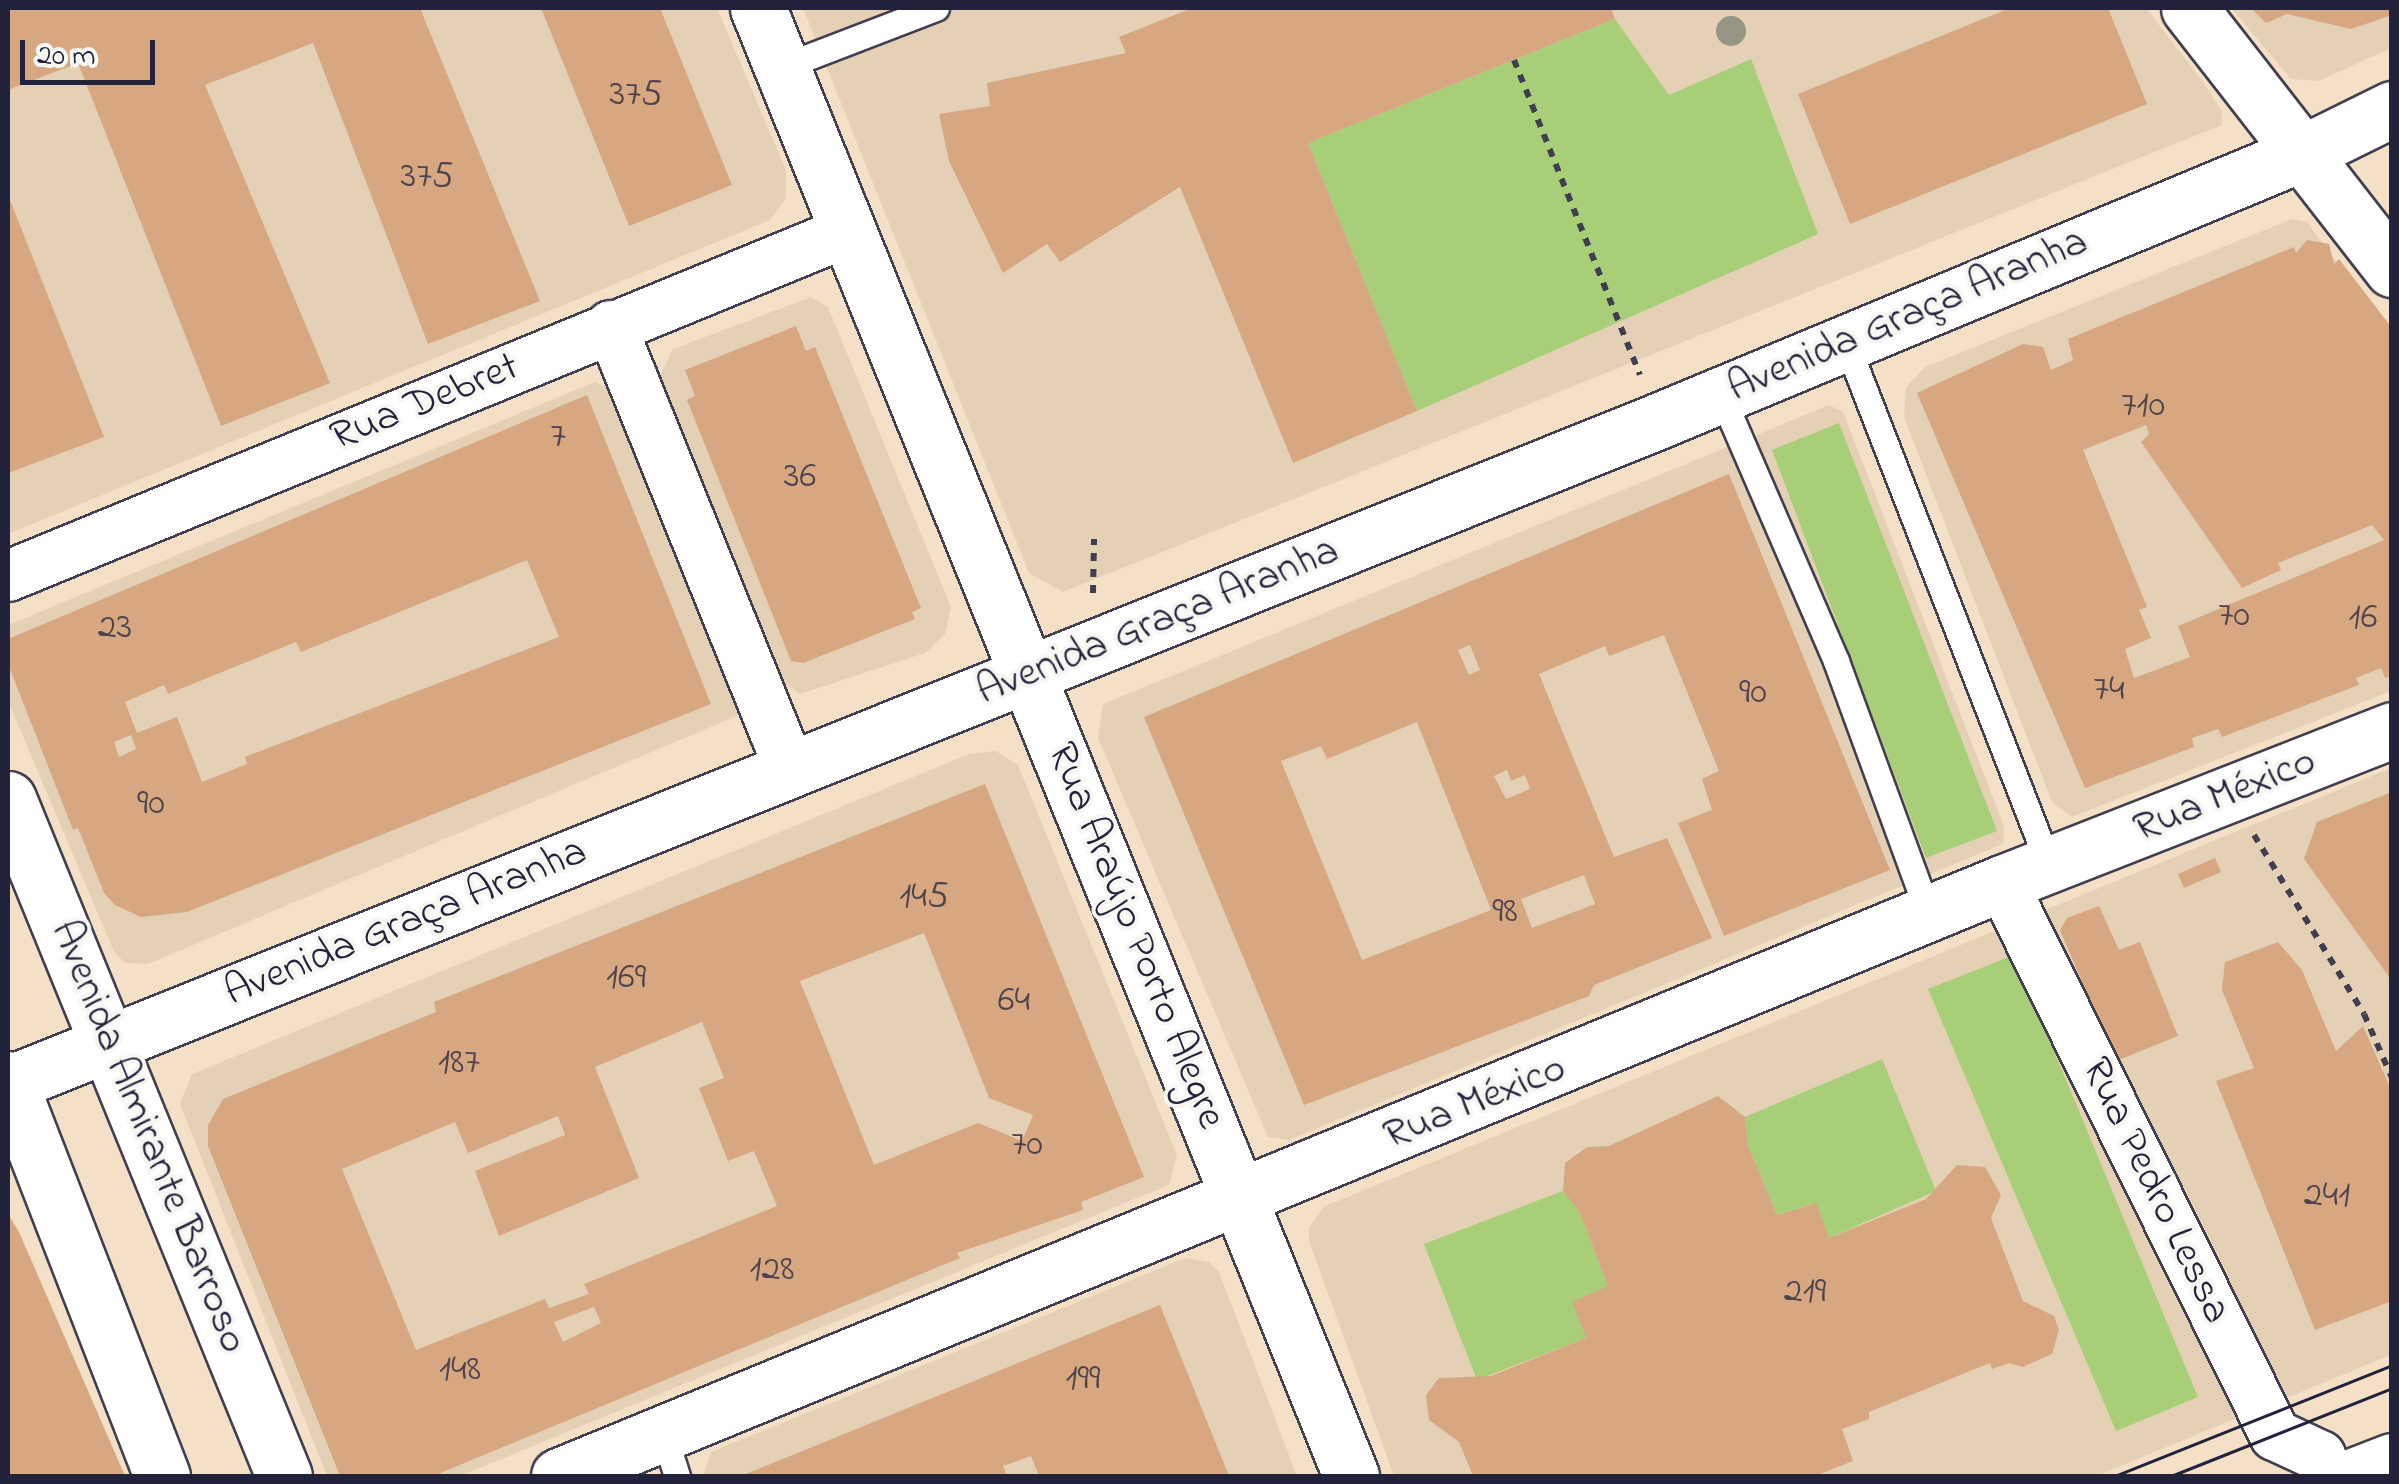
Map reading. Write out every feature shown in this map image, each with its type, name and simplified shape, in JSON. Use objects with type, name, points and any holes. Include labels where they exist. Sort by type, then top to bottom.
[{"type":"street","name":"Rua Araújo Porto Alegre","points":[[758,8],[844,233],[1028,675],[1352,1476]]},
{"type":"street","points":[[2189,8],[2305,152],[2392,269]]},
{"type":"street","name":"Avenida Graça Aranha","points":[[8,1082],[112,1044],[789,766],[1028,675],[1658,421],[1845,340],[2305,152],[2392,110]]},
{"type":"street","name":"Rua Debret","points":[[8,576],[844,233]]},
{"type":"street","points":[[611,326],[789,766]]},
{"type":"street","name":"Rua México","points":[[558,1476],[671,1456],[1241,1198],[2026,874],[2392,730]]},
{"type":"street","name":"Avenida Almirante Barroso","points":[[8,799],[112,1044],[284,1476]]},
{"type":"street","name":"Rua Pedro Lessa","points":[[2026,874],[2274,1436],[2320,1456],[2328,1476]]},
{"type":"street","points":[[8,1082],[162,1476]]},
{"type":"street","points":[[2348,1476],[2392,1458]]},
{"type":"lane","points":[[782,66],[936,8]]},
{"type":"lane","name":"Rua Pedro Lessa","points":[[1845,340],[2026,874]]},
{"type":"lane","points":[[1721,395],[1836,661],[1929,915]]},
{"type":"path","points":[[1514,60],[1658,421]]},
{"type":"path","points":[[2270,863],[2364,1014],[2392,1078]]},
{"type":"shaded area","points":[[8,8],[717,8],[786,170],[786,198],[770,220],[8,534]]},
{"type":"shaded area","points":[[803,8],[2146,8],[2222,111],[2222,125],[1063,592],[1029,573]]},
{"type":"shaded area","points":[[2231,8],[2391,8],[2391,48],[2319,81],[2291,79]]},
{"type":"shaded area","points":[[2292,219],[2307,222],[2391,337],[2391,691],[2072,817],[2052,802],[1904,417],[1906,387],[1925,367]]},
{"type":"shaded area","points":[[811,297],[828,307],[951,607],[945,634],[925,653],[800,694],[782,681],[658,380],[673,349]]},
{"type":"shaded area","points":[[595,382],[611,389],[741,707],[737,716],[148,964],[125,963],[114,952],[8,701],[8,625]]},
{"type":"shaded area","points":[[1829,405],[1843,412],[2004,826],[2003,844],[1289,1140],[1268,1137],[1098,738],[1103,704]]},
{"type":"shaded area","points":[[996,751],[1018,765],[1177,1155],[1169,1185],[460,1476],[327,1476],[180,1104],[192,1074],[969,754]]},
{"type":"shaded area","points":[[2391,768],[2391,1355],[2096,1476],[1394,1476],[1309,1241],[1309,1228],[1323,1207]]},
{"type":"shaded area","points":[[1185,1258],[1209,1262],[1219,1272],[1297,1476],[703,1476],[711,1452]]},
{"type":"green space","points":[[1615,19],[1669,95],[1751,59],[1818,234],[1417,411],[1308,143]]},
{"type":"green space","points":[[1839,423],[1997,831],[1926,858],[1772,450]]},
{"type":"green space","points":[[2014,955],[2198,1397],[2116,1431],[1928,989]]},
{"type":"green space","points":[[1882,1059],[1936,1191],[1829,1238],[1815,1203],[1777,1215],[1748,1146],[1745,1117]]},
{"type":"green space","points":[[1563,1191],[1580,1213],[1608,1286],[1573,1302],[1586,1338],[1477,1380],[1424,1244]]},
{"type":"building","points":[[8,8],[420,8],[540,301],[428,344],[313,43],[205,85],[330,383],[221,426],[78,63],[8,90]]},
{"type":"building","points":[[541,8],[660,8],[732,185],[629,226]]},
{"type":"building","points":[[1192,8],[1611,8],[1615,19],[1308,143],[1417,411],[1293,463],[1180,187],[1060,262],[1047,244],[1003,273],[949,161],[939,114],[990,106],[987,83],[1126,53],[1119,37]]},
{"type":"building","points":[[2010,8],[2108,8],[2147,104],[1850,224],[1798,94]]},
{"type":"building","points":[[2251,8],[2392,8],[2392,15],[2351,29],[2287,14],[2266,23]]},
{"type":"building","points":[[8,195],[104,437],[8,473]]},
{"type":"building","points":[[2307,240],[2329,244],[2334,264],[2339,259],[2392,328],[2392,676],[2385,678],[2381,668],[2356,678],[2359,685],[2222,737],[2218,729],[2192,738],[2194,747],[2085,788],[1917,393],[2023,344],[2043,347],[2051,370],[2073,360],[2068,339],[2294,247],[2296,253]],"holes":[[[2146,425],[2149,434],[2141,442],[2242,588],[2281,570],[2278,563],[2372,525],[2384,540],[2178,626],[2190,657],[2134,678],[2125,649],[2151,638],[2139,610],[2147,607],[2083,450]]]},
{"type":"building","points":[[796,326],[806,351],[815,347],[921,608],[912,612],[915,619],[803,663],[791,661],[687,400],[695,396],[685,370]]},
{"type":"building","points":[[587,395],[711,704],[187,912],[141,917],[115,905],[104,893],[78,828],[73,830],[8,664],[8,639]],"holes":[[[527,560],[559,637],[245,757],[247,764],[202,782],[177,717],[137,733],[125,702],[164,685],[168,694],[296,642],[301,652]],[[131,735],[136,749],[119,757],[114,742]]]},
{"type":"building","points":[[1729,474],[1890,870],[1724,936],[1678,823],[1712,810],[1702,779],[1719,771],[1664,635],[1609,656],[1605,646],[1539,674],[1614,857],[1667,838],[1712,938],[1594,985],[1589,996],[1304,1105],[1144,717]],"holes":[[[1470,645],[1480,670],[1469,675],[1458,650]],[[1417,722],[1491,910],[1362,960],[1281,761],[1321,746],[1327,759]],[[1507,770],[1511,781],[1525,775],[1530,789],[1506,799],[1494,776]],[[1584,875],[1595,904],[1532,928],[1521,899]]]},
{"type":"building","points":[[985,784],[1144,1177],[1081,1202],[1083,1210],[957,1253],[960,1258],[438,1474],[340,1476],[208,1146],[208,1125],[223,1099],[436,1012],[434,1002]],"holes":[[[924,933],[989,1098],[1033,1115],[1022,1141],[978,1123],[874,1165],[800,981]],[[702,1022],[724,1078],[699,1088],[728,1161],[754,1151],[777,1206],[584,1284],[589,1294],[549,1308],[545,1299],[416,1350],[342,1169],[455,1122],[468,1153],[558,1116],[565,1135],[475,1171],[499,1236],[639,1178],[595,1067]],[[594,1307],[601,1323],[563,1342],[554,1322]]]},
{"type":"building","points":[[2392,792],[2392,981],[2304,859],[2317,822]]},
{"type":"building","points":[[2215,858],[2221,872],[2184,888],[2178,874]]},
{"type":"building","points":[[2099,906],[2119,950],[2140,942],[2178,1036],[2116,1061],[2060,930],[2067,918]]},
{"type":"building","points":[[2278,942],[2302,970],[2336,1051],[2363,1026],[2392,1092],[2392,1301],[2315,1330],[2216,1081],[2254,1068],[2222,990],[2225,962]]},
{"type":"building","points":[[1718,1096],[1745,1117],[1748,1146],[1777,1215],[1816,1203],[1829,1238],[1926,1199],[1957,1165],[1985,1167],[2001,1195],[1991,1218],[2023,1301],[2054,1316],[2059,1330],[2052,1354],[2023,1367],[2009,1363],[1992,1369],[1990,1363],[1869,1412],[1869,1419],[1842,1429],[1853,1461],[1815,1476],[1473,1476],[1459,1442],[1429,1420],[1426,1395],[1439,1378],[1491,1376],[1586,1338],[1572,1302],[1608,1286],[1580,1213],[1563,1191],[1565,1163],[1587,1147],[1609,1146]]},
{"type":"building","points":[[8,1214],[19,1232],[125,1476],[8,1476]]},
{"type":"building","points":[[1160,1305],[1229,1476],[1039,1476],[1031,1456],[1003,1466],[1007,1476],[741,1476]]},
{"type":"tram line","points":[[2115,1476],[2392,1365]]},
{"type":"tram line","points":[[2171,1476],[2392,1388]]}]
